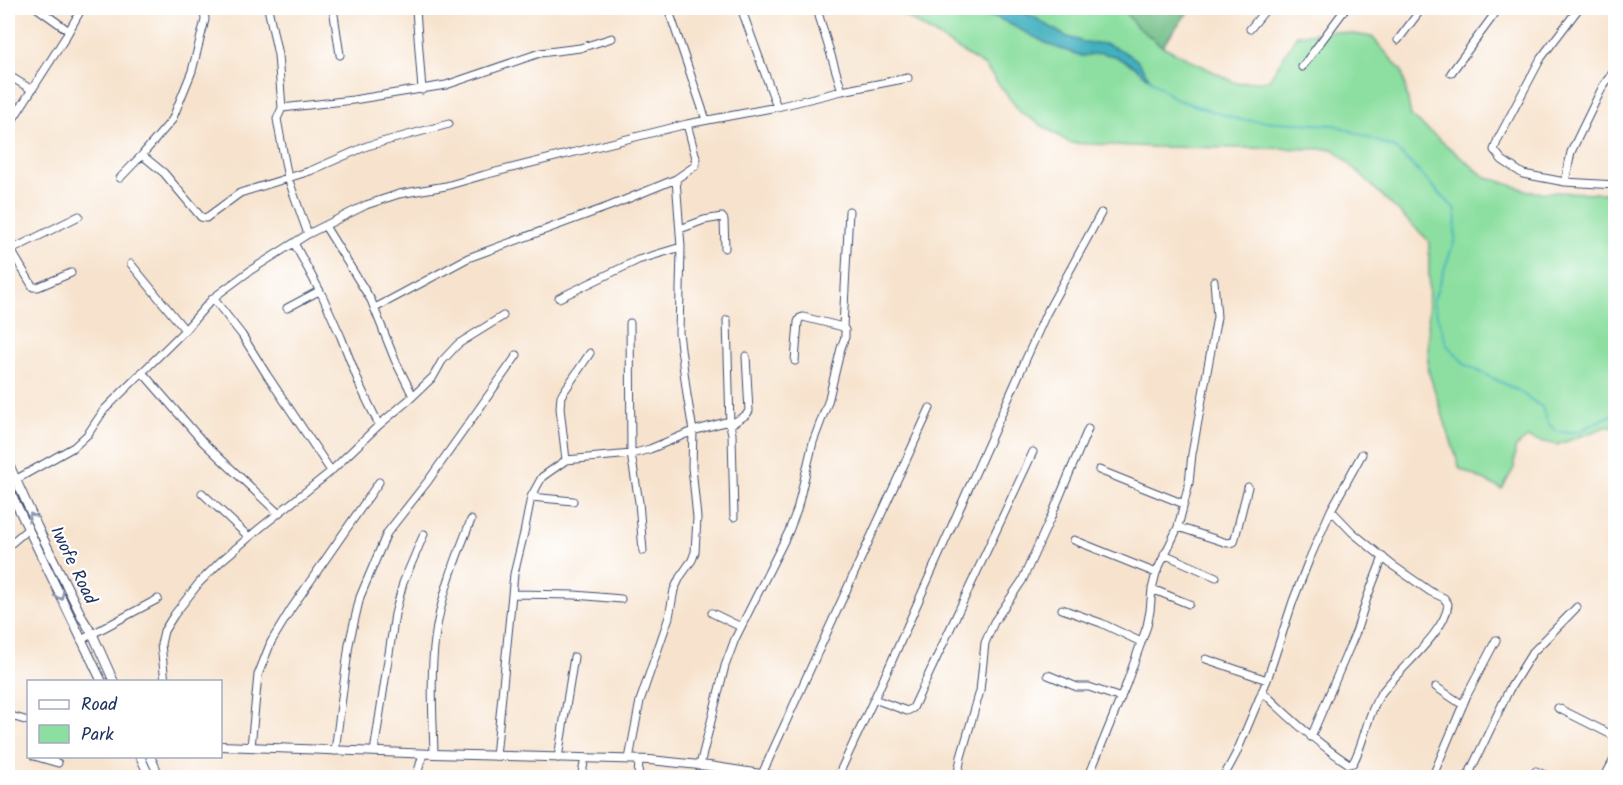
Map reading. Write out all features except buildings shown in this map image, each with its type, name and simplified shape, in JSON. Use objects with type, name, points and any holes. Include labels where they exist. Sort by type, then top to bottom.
[{"type":"street","points":[[37,8],[69,31]]},
{"type":"street","points":[[8,127],[82,8]]},
{"type":"street","points":[[120,177],[172,120],[192,71],[205,20],[204,8]]},
{"type":"street","points":[[268,8],[278,55],[282,108],[277,119],[288,178],[308,234]]},
{"type":"street","points":[[333,8],[340,55]]},
{"type":"street","points":[[668,8],[706,120]]},
{"type":"street","points":[[741,8],[777,107]]},
{"type":"street","points":[[1251,29],[1267,8]]},
{"type":"street","points":[[1302,67],[1346,8]]},
{"type":"street","points":[[1398,40],[1422,8]]},
{"type":"street","points":[[1451,73],[1498,8]]},
{"type":"street","points":[[1579,8],[1541,58],[1494,150],[1502,160],[1523,174],[1565,182],[1616,185]]},
{"type":"street","points":[[416,10],[422,90]]},
{"type":"street","points":[[819,16],[842,91]]},
{"type":"street","points":[[282,108],[446,85],[540,53],[580,48],[612,38]]},
{"type":"street","points":[[1565,182],[1571,152],[1603,86],[1616,68]]},
{"type":"street","points":[[8,75],[32,90]]},
{"type":"street","points":[[15,480],[74,447],[88,434],[104,410],[213,298],[251,270],[308,234],[366,205],[399,194],[446,186],[687,124],[908,78]]},
{"type":"street","points":[[142,155],[165,173],[201,217],[206,218],[240,193],[310,171],[367,146],[448,124]]},
{"type":"street","points":[[375,308],[468,258],[676,179],[695,166],[696,158],[687,124]]},
{"type":"street","points":[[638,777],[634,760],[640,701],[669,617],[674,590],[695,552],[697,518],[692,467],[693,431],[679,333],[681,247],[676,179]]},
{"type":"street","points":[[700,765],[725,666],[741,627],[789,531],[797,510],[813,442],[828,402],[845,337],[843,327],[849,211]]},
{"type":"street","points":[[837,777],[1046,314],[1101,213]]},
{"type":"street","points":[[71,273],[33,287],[9,251],[79,216]]},
{"type":"street","points":[[680,229],[704,219],[722,217],[725,248]]},
{"type":"street","points":[[325,226],[375,308],[395,360],[413,396]]},
{"type":"street","points":[[294,243],[341,337],[361,388],[379,425]]},
{"type":"street","points":[[559,298],[638,260],[681,247]]},
{"type":"street","points":[[131,264],[184,330]]},
{"type":"street","points":[[1088,777],[1121,698],[1141,642],[1150,610],[1156,573],[1178,527],[1184,504],[1217,317],[1214,281]]},
{"type":"street","points":[[287,308],[319,291]]},
{"type":"street","points":[[213,298],[242,334],[332,471]]},
{"type":"street","points":[[165,680],[161,644],[164,631],[199,584],[249,537],[332,471],[379,425],[413,396],[433,377],[442,361],[458,344],[503,316]]},
{"type":"street","points":[[795,361],[800,318],[843,327]]},
{"type":"street","points":[[727,320],[734,517]]},
{"type":"street","points":[[630,323],[631,454],[639,502],[643,551]]},
{"type":"street","points":[[566,460],[560,408],[561,396],[590,353]]},
{"type":"street","points":[[335,751],[349,644],[360,597],[387,533],[428,481],[517,355]]},
{"type":"street","points":[[496,756],[514,574],[531,497],[542,477],[566,460],[631,454],[650,449],[693,431],[725,422],[730,424],[746,415],[749,411],[746,356]]},
{"type":"street","points":[[142,372],[204,442],[278,513]]},
{"type":"street","points":[[762,774],[930,408]]},
{"type":"street","points":[[957,777],[980,691],[986,643],[994,622],[1026,571],[1088,429]]},
{"type":"street","points":[[874,699],[907,711],[913,708],[1033,452]]},
{"type":"street","points":[[1223,777],[1236,754],[1267,680],[1293,601],[1331,510],[1362,454]]},
{"type":"street","name":"Iwofe Road","points":[[8,462],[114,680]]},
{"type":"street","points":[[1099,470],[1184,504]]},
{"type":"street","points":[[251,747],[258,675],[271,642],[291,609],[379,482]]},
{"type":"street","points":[[1178,527],[1227,543],[1234,542],[1248,486]]},
{"type":"street","name":"Iwofe Road","points":[[8,487],[101,680]]},
{"type":"street","points":[[202,493],[249,537]]},
{"type":"street","points":[[531,497],[573,501]]},
{"type":"street","points":[[1262,691],[1311,737],[1348,764],[1353,763],[1378,697],[1435,633],[1448,613],[1448,604],[1444,598],[1431,592],[1383,557],[1352,532],[1331,510]]},
{"type":"street","points":[[434,754],[432,690],[435,639],[452,569],[471,520]]},
{"type":"street","points":[[8,546],[28,529]]},
{"type":"street","points":[[374,752],[395,614],[403,583],[424,534]]},
{"type":"street","points":[[1074,540],[1156,573]]},
{"type":"street","points":[[1164,554],[1216,577]]},
{"type":"street","points":[[1311,737],[1356,632],[1366,598],[1383,557]]},
{"type":"street","points":[[1152,589],[1189,604]]},
{"type":"street","points":[[512,594],[575,595],[621,599]]},
{"type":"street","points":[[81,640],[158,599]]},
{"type":"street","points":[[1467,777],[1509,690],[1532,653],[1577,607]]},
{"type":"street","points":[[1062,609],[1101,623],[1141,642]]},
{"type":"street","points":[[712,613],[741,627]]},
{"type":"street","points":[[1432,777],[1463,705],[1496,640]]},
{"type":"street","points":[[558,758],[574,657]]},
{"type":"street","points":[[1206,659],[1267,680]]},
{"type":"street","points":[[1048,675],[1077,687],[1089,687],[1121,698]]},
{"type":"street","points":[[1436,687],[1463,705]]},
{"type":"street","points":[[1558,708],[1616,736]]},
{"type":"street","points":[[8,715],[27,721]]},
{"type":"street","points":[[222,746],[634,760],[700,765],[787,777]]},
{"type":"street","points":[[416,777],[423,754]]},
{"type":"street","points":[[1604,777],[1616,756]]},
{"type":"street","points":[[41,758],[58,763]]},
{"type":"street","points":[[141,758],[150,777]]},
{"type":"street","points":[[151,758],[160,777]]},
{"type":"street","points":[[581,777],[585,758]]},
{"type":"street","points":[[1536,771],[1551,777]]},
{"type":"green space","points":[[886,8],[915,8],[934,12],[996,17],[1052,46],[1082,56],[1101,53],[1115,56],[1149,78],[1106,44],[1083,42],[1065,36],[1034,17],[1012,8],[1122,8],[1136,26],[1162,46],[1236,83],[1269,80],[1297,35],[1334,31],[1372,37],[1402,71],[1411,116],[1484,176],[1532,192],[1615,193],[1615,427],[1608,426],[1557,445],[1527,438],[1515,448],[1514,468],[1502,489],[1460,469],[1428,370],[1429,241],[1334,149],[1154,147],[1070,143],[1020,112],[985,66],[905,16]]},
{"type":"green space","points":[[1122,8],[1191,8],[1162,46],[1136,26]]},
{"type":"water","points":[[915,8],[1012,8],[1034,17],[1065,36],[1083,42],[1106,44],[1121,50],[1136,59],[1151,80],[1132,65],[1115,56],[1101,53],[1082,56],[1052,46],[996,17],[934,12]]},
{"type":"waterway","points":[[1149,78],[1175,99],[1240,120],[1335,125],[1395,148],[1456,210],[1455,239],[1433,302],[1447,345],[1466,365],[1517,390],[1542,407],[1548,423],[1557,432],[1578,432],[1609,416],[1616,415]]}]
